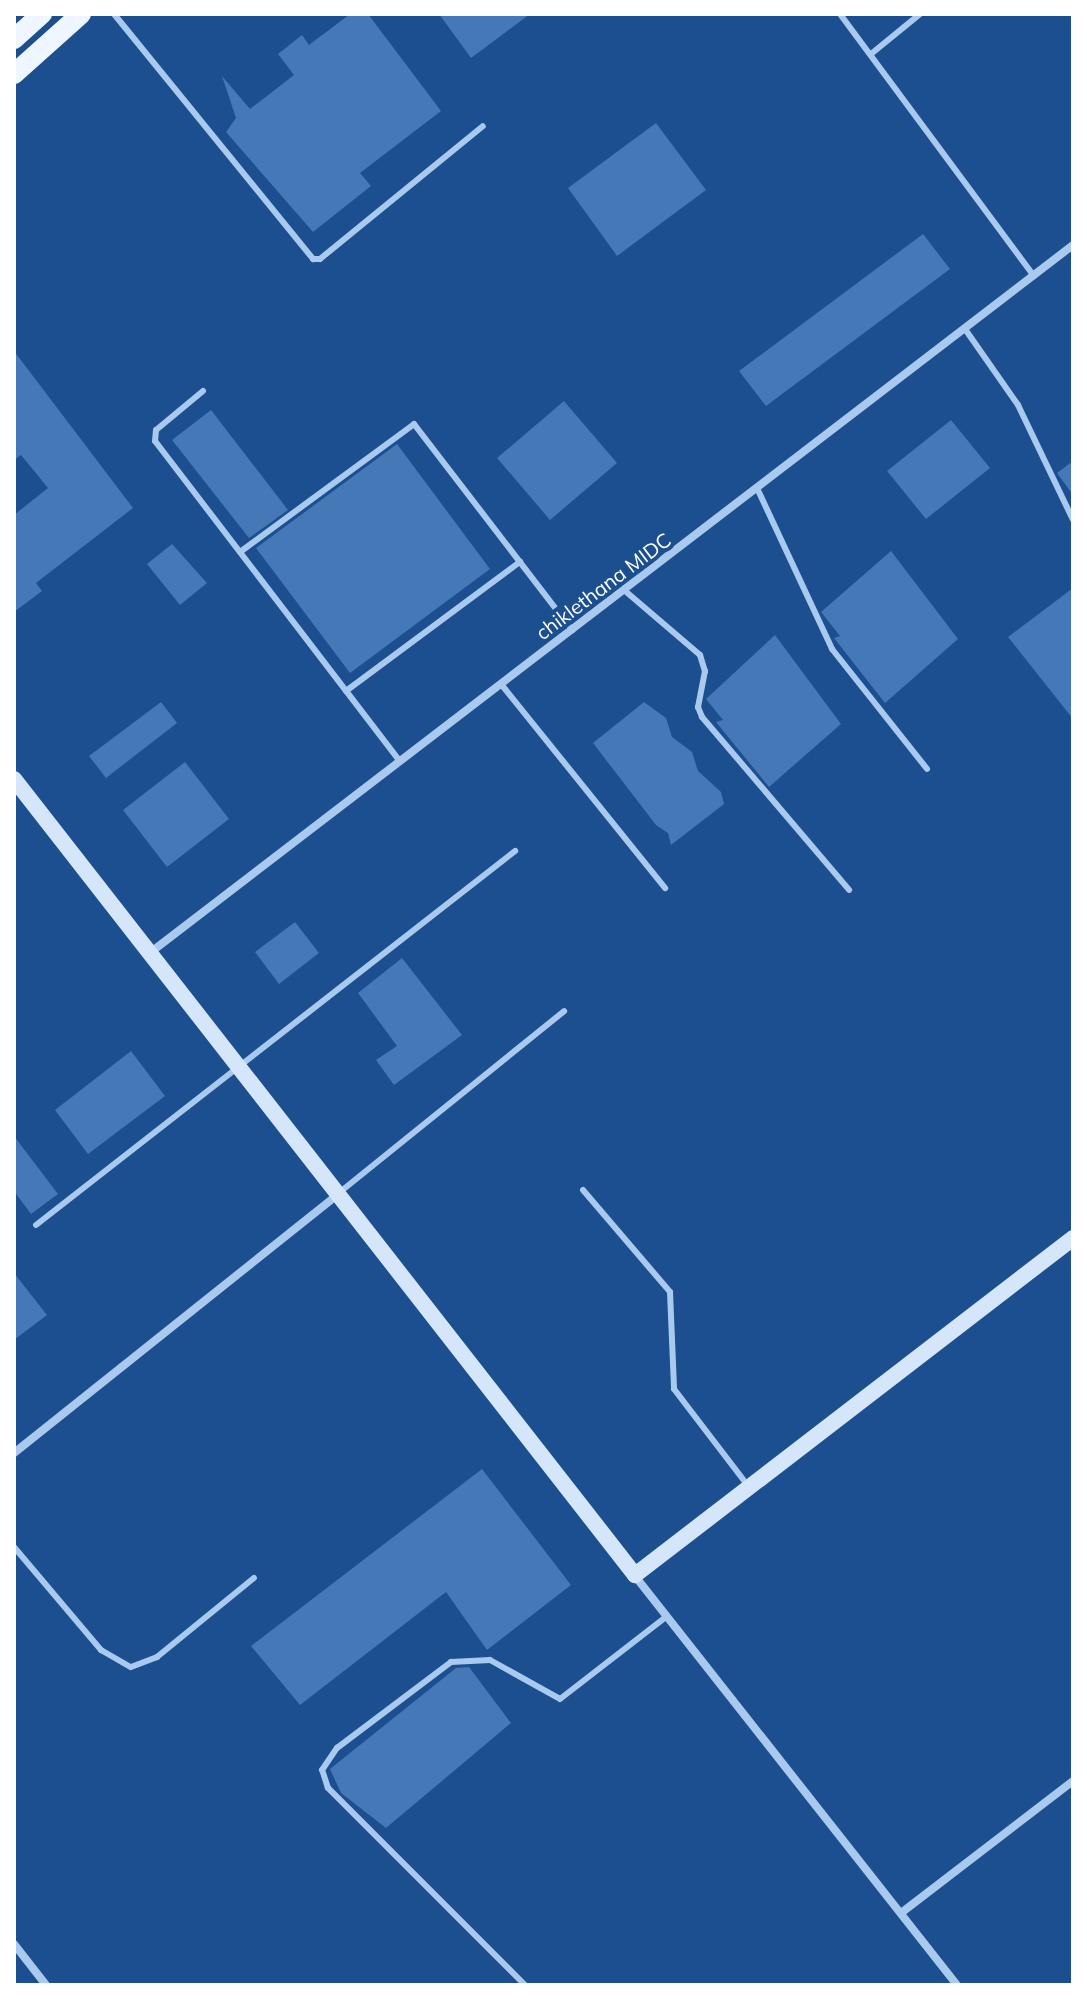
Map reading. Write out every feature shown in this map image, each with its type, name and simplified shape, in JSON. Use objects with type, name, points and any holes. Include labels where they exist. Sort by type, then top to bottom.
[{"type":"main road","points":[[14,39],[42,14]]},
{"type":"main road","points":[[14,74],[81,14]]},
{"type":"street","name":"chiklethana MIDC","points":[[151,952],[1073,245]]},
{"type":"street","points":[[14,779],[151,952],[335,1197],[957,1985]]},
{"type":"street","points":[[14,1453],[335,1197]]},
{"type":"street","points":[[635,1575],[1073,1238]]},
{"type":"street","points":[[901,1913],[1073,1781]]},
{"type":"street","points":[[14,1944],[46,1985]]},
{"type":"lane","points":[[114,14],[313,259],[320,259],[483,126]]},
{"type":"lane","points":[[840,14],[1034,276]]},
{"type":"lane","points":[[871,54],[920,14]]},
{"type":"lane","points":[[965,329],[1018,405],[1073,520]]},
{"type":"lane","points":[[203,391],[156,430],[155,441],[400,761]]},
{"type":"lane","points":[[240,552],[414,424],[572,630]]},
{"type":"lane","points":[[757,488],[832,649],[927,769]]},
{"type":"lane","points":[[346,691],[520,562]]},
{"type":"lane","points":[[624,590],[700,655],[705,671],[698,707],[702,717],[849,890]]},
{"type":"lane","points":[[501,684],[665,888]]},
{"type":"lane","points":[[36,1225],[515,851]]},
{"type":"lane","points":[[335,1197],[564,1011]]},
{"type":"lane","points":[[583,1190],[670,1292],[674,1389],[749,1487]]},
{"type":"lane","points":[[14,1547],[101,1650],[131,1667],[157,1657],[254,1578]]},
{"type":"lane","points":[[525,1985],[328,1788],[322,1770],[337,1748],[451,1662],[490,1660],[560,1699],[667,1616]]},
{"type":"building","points":[[350,14],[368,14],[441,111],[360,173],[371,186],[313,232],[226,132],[236,118],[222,76],[250,109],[294,75],[278,54],[302,35],[309,45]]},
{"type":"building","points":[[439,14],[530,14],[471,58]]},
{"type":"building","points":[[656,123],[706,190],[617,256],[568,188]]},
{"type":"building","points":[[923,234],[950,269],[766,406],[739,371]]},
{"type":"building","points":[[14,351],[133,508],[36,583],[42,591],[14,612],[14,515],[48,488],[21,455],[14,460]]},
{"type":"building","points":[[564,401],[617,463],[550,520],[497,458]]},
{"type":"building","points":[[211,410],[288,510],[249,538],[172,440]]},
{"type":"building","points":[[951,420],[990,468],[926,519],[887,471]]},
{"type":"building","points":[[397,444],[490,569],[350,673],[256,548]]},
{"type":"building","points":[[1073,461],[1073,495],[1057,473]]},
{"type":"building","points":[[172,544],[207,583],[180,605],[147,564]]},
{"type":"building","points":[[891,551],[958,639],[885,703],[834,638],[840,636],[821,612]]},
{"type":"building","points":[[1073,588],[1073,719],[1008,637]]},
{"type":"building","points":[[775,635],[841,724],[769,787],[716,722],[723,720],[706,699]]},
{"type":"building","points":[[161,702],[177,723],[106,778],[89,756]]},
{"type":"building","points":[[644,702],[666,718],[672,737],[692,752],[698,771],[721,792],[724,804],[671,845],[668,833],[656,825],[593,743]]},
{"type":"building","points":[[185,762],[229,819],[167,867],[123,810]]},
{"type":"building","points":[[295,922],[319,953],[279,984],[255,952]]},
{"type":"building","points":[[402,958],[462,1035],[394,1085],[376,1060],[397,1046],[358,993]]},
{"type":"building","points":[[131,1051],[165,1096],[88,1154],[55,1110]]},
{"type":"building","points":[[14,1136],[58,1194],[31,1214],[14,1191]]},
{"type":"building","points":[[14,1273],[47,1315],[14,1340]]},
{"type":"building","points":[[482,1469],[571,1585],[487,1650],[446,1592],[300,1705],[251,1646]]},
{"type":"building","points":[[469,1667],[511,1723],[386,1828],[341,1793],[330,1769],[456,1668]]}]
